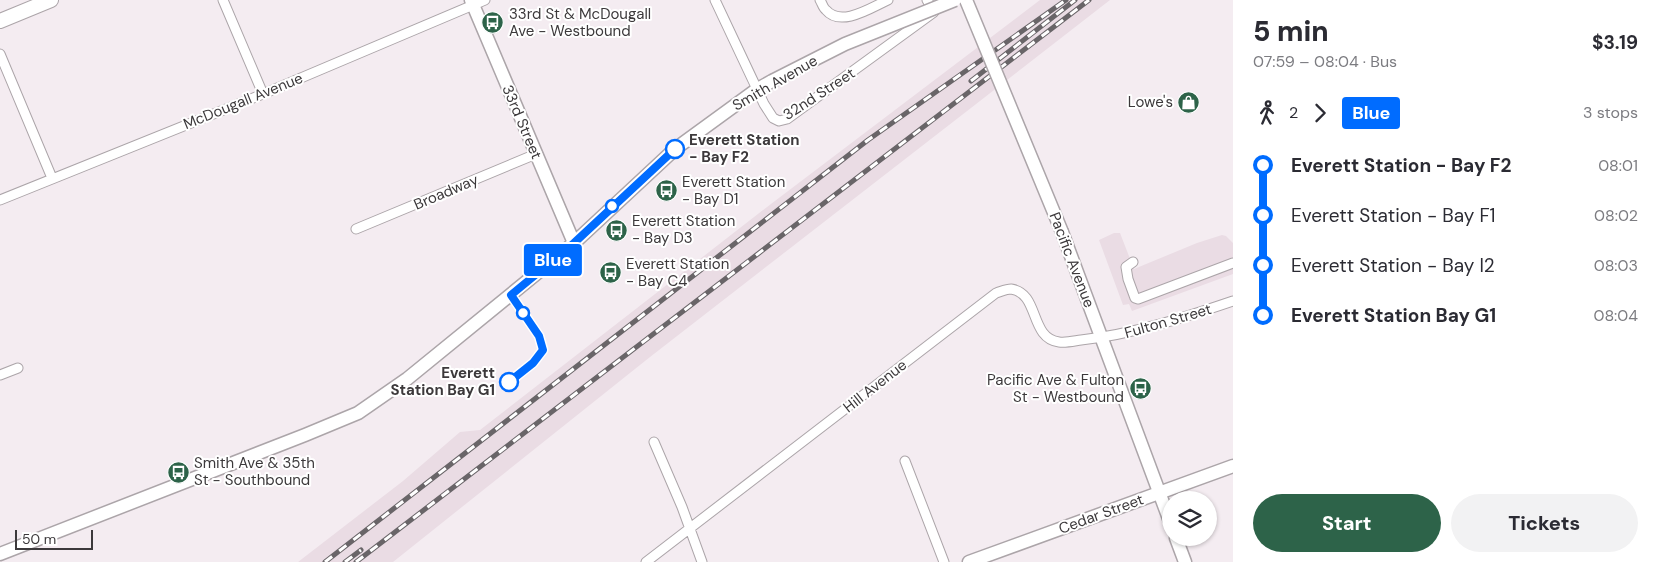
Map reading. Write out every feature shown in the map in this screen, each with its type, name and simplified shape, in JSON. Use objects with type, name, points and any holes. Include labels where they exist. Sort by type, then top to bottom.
[{"type":"main road","points":[[0,21],[51,0]]},
{"type":"street","points":[[224,0],[262,94]]},
{"type":"street","name":"32nd Street","points":[[715,0],[756,90],[773,118],[779,121],[787,119],[934,12],[926,0]]},
{"type":"street","points":[[820,0],[826,11],[840,18],[850,16],[888,0]]},
{"type":"street","name":"Smith Avenue","points":[[0,554],[358,413],[407,379],[574,243],[665,158],[756,90],[845,44],[956,0]]},
{"type":"street","name":"Pacific Avenue","points":[[966,0],[1062,232],[1162,499]]},
{"type":"street","name":"McDougall Avenue","points":[[0,200],[262,94],[477,2]]},
{"type":"street","name":"33rd Street","points":[[477,2],[536,154],[574,243]]},
{"type":"street","points":[[0,54],[52,178]]},
{"type":"street","name":"Broadway","points":[[356,229],[536,154]]},
{"type":"street","points":[[1133,262],[1126,267],[1135,298],[1138,299],[1233,263]]},
{"type":"street","name":"Hill Avenue","points":[[646,562],[996,293],[1010,289],[1023,294],[1030,304],[1039,329],[1050,340],[1063,343],[1102,338]]},
{"type":"street","name":"Fulton Street","points":[[1102,338],[1142,330],[1233,301]]},
{"type":"street","points":[[0,375],[18,368]]},
{"type":"street","points":[[654,442],[702,562]]},
{"type":"street","points":[[905,460],[944,562]]},
{"type":"street","name":"Cedar Street","points":[[969,562],[1233,466]]},
{"type":"street","points":[[1179,546],[1185,562]]},
{"type":"shaded area","points":[[1040,0],[1110,0],[650,357],[393,562],[298,562],[403,481],[460,432],[480,430],[767,207]]},
{"type":"shaded area","points":[[1114,233],[1120,233],[1134,269],[1197,243],[1222,235],[1226,236],[1233,243],[1233,274],[1132,311],[1129,304],[1123,305],[1099,240]]},
{"type":"railway","points":[[325,562],[868,140],[1066,0]]},
{"type":"railway","points":[[971,81],[1075,0]]},
{"type":"railway","points":[[356,562],[1089,0]]},
{"type":"railway","points":[[345,562],[361,550]]},
{"type":"bus line","name":"Blue","points":[[509,382],[533,363],[543,350],[539,336],[511,295],[574,243],[675,149]]},
{"type":"place","name":"33rd St & McDougall Ave - Westbound","points":[[493,23]]},
{"type":"place","name":"Lowe's","points":[[1189,102]]},
{"type":"place","name":"Everett Station - Bay F2","points":[[675,149]]},
{"type":"place","name":"Everett Station - Bay D1","points":[[666,191]]},
{"type":"place","name":"Everett Station - Bay D3","points":[[616,230]]},
{"type":"place","name":"Everett Station - Bay C4","points":[[610,273]]},
{"type":"place","name":"Everett Station Bay G1","points":[[509,382]]},
{"type":"place","name":"Pacific Ave & Fulton St - Westbound","points":[[1140,389]]},
{"type":"place","name":"Smith Ave & 35th St - Southbound","points":[[178,472]]}]
